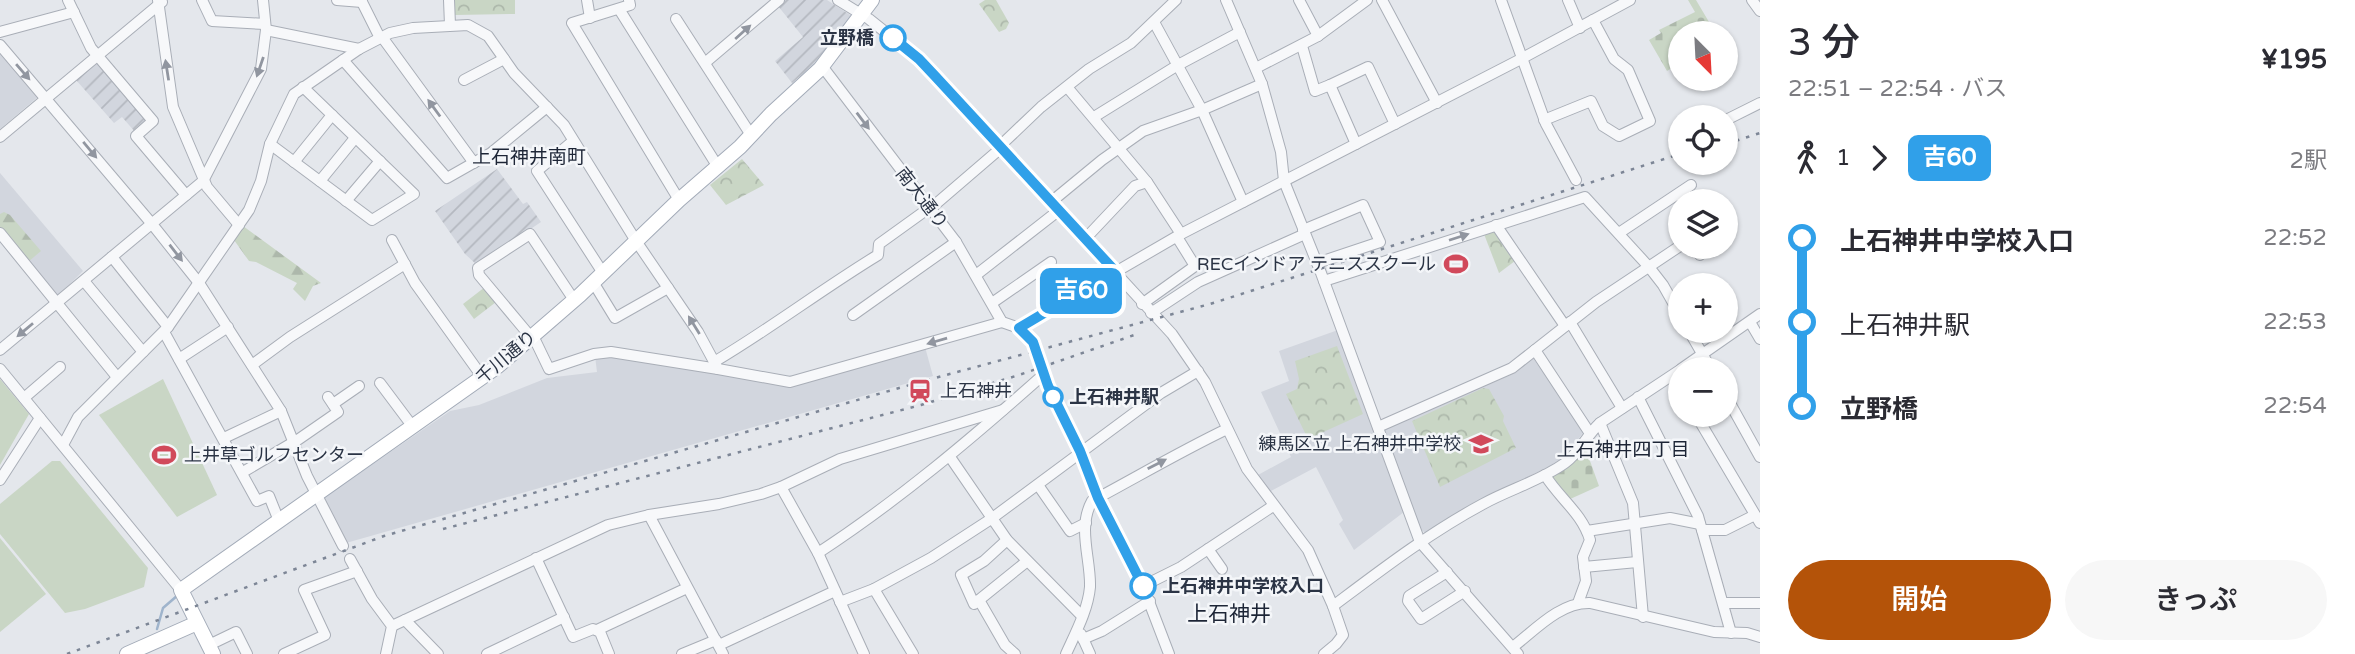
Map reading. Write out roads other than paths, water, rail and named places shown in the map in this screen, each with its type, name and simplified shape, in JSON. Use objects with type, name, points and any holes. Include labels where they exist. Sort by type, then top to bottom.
[{"type":"main road","name":"千川通り","points":[[181,590],[483,378],[533,339],[822,66],[872,0]]},
{"type":"main road","points":[[181,590],[211,650]]},
{"type":"main road","points":[[127,654],[197,624]]},
{"type":"street","points":[[68,0],[97,55],[153,121]]},
{"type":"street","points":[[202,0],[212,21],[266,27],[359,49]]},
{"type":"street","points":[[0,350],[203,181],[261,69],[266,27],[264,0]]},
{"type":"street","points":[[337,0],[361,1],[381,37],[474,163]]},
{"type":"street","points":[[449,0],[450,25]]},
{"type":"street","points":[[587,0],[590,18]]},
{"type":"street","points":[[629,0],[630,5],[572,23],[679,200]]},
{"type":"street","points":[[706,62],[779,0]]},
{"type":"street","points":[[838,0],[861,14],[919,59],[1182,346],[1198,371],[1246,467],[1308,550],[1343,635],[1336,645],[1324,654]]},
{"type":"street","points":[[716,366],[838,279],[878,255],[879,244],[930,209],[1001,147],[1041,107],[1089,69],[1131,43],[1176,0]]},
{"type":"street","points":[[1226,0],[1262,84],[1280,152],[1284,181],[1324,281],[1420,542],[1515,651],[1564,608],[1578,603],[1590,603],[1714,632],[1746,633],[1760,637]]},
{"type":"street","points":[[1299,0],[1318,36]]},
{"type":"street","points":[[1345,0],[1353,12]]},
{"type":"street","points":[[1256,68],[1302,46],[1367,0]]},
{"type":"street","points":[[1382,0],[1416,59],[1437,103]]},
{"type":"street","points":[[1501,0],[1544,120],[1576,180]]},
{"type":"street","points":[[1568,0],[1580,28]]},
{"type":"street","points":[[1019,328],[1179,235],[1437,103],[1630,0]]},
{"type":"street","points":[[1752,0],[1760,11]]},
{"type":"street","points":[[0,137],[160,2]]},
{"type":"street","points":[[160,2],[173,107],[203,181],[239,225]]},
{"type":"street","points":[[619,9],[718,167]]},
{"type":"street","points":[[0,32],[74,12]]},
{"type":"street","points":[[676,19],[751,135]]},
{"type":"street","points":[[1544,120],[1591,101],[1604,126],[1619,136],[1650,121],[1628,70],[1614,59],[1593,20]]},
{"type":"street","points":[[1154,22],[1202,110],[1243,202]]},
{"type":"street","points":[[63,445],[78,417],[166,329],[249,210],[261,181],[270,144],[294,94],[359,49],[381,37],[413,28],[468,25],[480,29],[488,36],[504,59],[564,125],[636,241],[698,332],[716,366]]},
{"type":"street","points":[[1094,117],[1178,65],[1240,32]]},
{"type":"street","points":[[0,45],[199,283],[281,411],[316,495],[344,546]]},
{"type":"street","points":[[1302,46],[1315,91],[1368,66],[1395,124]]},
{"type":"street","points":[[464,80],[504,59]]},
{"type":"street","points":[[343,60],[447,178],[492,153],[547,107]]},
{"type":"street","name":"南大通り","points":[[822,66],[956,242],[1002,322]]},
{"type":"street","points":[[976,275],[1120,147],[1143,131],[1202,110],[1262,84]]},
{"type":"street","points":[[1330,85],[1356,144]]},
{"type":"street","points":[[270,144],[372,220],[414,194],[303,87]]},
{"type":"street","points":[[1068,87],[1147,181],[1195,266],[1142,304]]},
{"type":"street","points":[[1738,114],[1760,103]]},
{"type":"street","points":[[173,107],[136,136],[186,195]]},
{"type":"street","points":[[294,162],[332,115]]},
{"type":"street","points":[[320,181],[355,138]]},
{"type":"street","points":[[573,141],[537,172],[598,277],[615,318],[668,288]]},
{"type":"street","points":[[346,201],[380,161]]},
{"type":"street","points":[[1085,239],[1135,186],[1147,181]]},
{"type":"street","points":[[1619,233],[1691,185]]},
{"type":"street","points":[[1324,281],[1585,197],[1649,267],[1668,292]]},
{"type":"street","points":[[1152,313],[1198,282],[1363,205],[1380,242],[1317,263]]},
{"type":"street","points":[[1496,225],[1568,324],[1622,408]]},
{"type":"street","points":[[0,233],[117,377]]},
{"type":"street","points":[[574,300],[530,234],[478,268],[479,275],[533,339],[549,369],[594,354],[611,352],[716,366],[790,382],[1002,322],[1019,328],[1033,342],[1043,375],[1080,451],[1098,498],[1150,601],[1169,654]]},
{"type":"street","points":[[393,240],[415,283],[483,378]]},
{"type":"street","points":[[853,315],[956,242]]},
{"type":"street","points":[[1378,427],[1513,369],[1596,302],[1668,254]]},
{"type":"street","points":[[112,257],[166,329],[179,359],[257,501],[270,496],[279,521]]},
{"type":"street","points":[[992,303],[1051,262]]},
{"type":"street","points":[[252,365],[290,337],[405,264]]},
{"type":"street","points":[[84,281],[143,352]]},
{"type":"street","points":[[1700,357],[1760,314]]},
{"type":"street","points":[[1750,322],[1760,339]]},
{"type":"street","points":[[179,359],[228,327]]},
{"type":"street","points":[[1696,343],[1703,355]]},
{"type":"street","points":[[1535,350],[1589,432]]},
{"type":"street","points":[[24,398],[60,368]]},
{"type":"street","points":[[0,369],[181,590]]},
{"type":"street","points":[[682,654],[719,646],[838,596],[874,589],[931,558],[991,519],[1161,393],[1198,371]]},
{"type":"street","points":[[818,553],[950,457],[1043,375]]},
{"type":"street","points":[[1333,606],[1420,542],[1483,504],[1545,475],[1567,461],[1589,432],[1668,378]]},
{"type":"street","points":[[380,383],[413,427]]},
{"type":"street","points":[[243,472],[338,412],[330,401],[359,386]]},
{"type":"street","points":[[1638,397],[1698,516],[1731,633]]},
{"type":"street","points":[[392,626],[590,532],[649,515],[719,505],[781,487],[840,459],[1003,410]]},
{"type":"street","points":[[223,438],[281,411]]},
{"type":"street","points":[[0,480],[40,418]]},
{"type":"street","points":[[1738,418],[1760,457]]},
{"type":"street","points":[[1600,423],[1633,503],[1643,617]]},
{"type":"street","points":[[1587,531],[1670,518],[1701,527],[1725,530],[1757,519],[1703,427]]},
{"type":"street","points":[[1066,654],[1080,635],[1090,589],[1086,523],[1089,505],[1146,470],[1227,429]]},
{"type":"street","points":[[950,457],[1007,540],[1082,616]]},
{"type":"street","points":[[1545,475],[1555,491],[1580,516],[1590,540],[1583,557],[1586,581],[1578,603]]},
{"type":"street","points":[[1038,485],[1070,531],[1086,523]]},
{"type":"street","points":[[781,487],[818,553],[864,654]]},
{"type":"street","points":[[1143,586],[1181,567],[1273,506]]},
{"type":"street","points":[[649,515],[719,646]]},
{"type":"street","points":[[1007,540],[984,561],[961,575],[974,604],[1027,562]]},
{"type":"street","points":[[1208,549],[1222,569]]},
{"type":"street","points":[[536,558],[573,637],[593,629],[600,632],[609,654]]},
{"type":"street","points":[[350,559],[372,599],[392,626],[386,654]]},
{"type":"street","points":[[1584,566],[1637,562]]},
{"type":"street","points":[[284,654],[325,635],[304,590],[357,571]]},
{"type":"street","points":[[1447,572],[1409,596],[1408,601],[1421,619],[1465,592]]},
{"type":"street","points":[[597,631],[687,588]]},
{"type":"street","points":[[874,589],[913,654]]},
{"type":"street","points":[[979,600],[1005,645],[1015,654]]},
{"type":"street","points":[[1080,635],[1102,631],[1150,601]]},
{"type":"street","points":[[1723,603],[1760,603]]},
{"type":"street","points":[[490,653],[564,617]]},
{"type":"street","points":[[405,620],[438,654]]},
{"type":"street","points":[[211,650],[236,632],[247,654]]},
{"type":"street","points":[[1080,635],[1090,654]]},
{"type":"waterway","points":[[157,629],[163,608],[178,595]]},
{"type":"railway","points":[[1738,140],[1760,133]]},
{"type":"railway","points":[[67,654],[384,536],[920,382],[1210,304],[1668,158]]},
{"type":"railway","points":[[443,529],[921,405],[1019,375],[1140,333]]},
{"type":"place","name":"立野橋","points":[[893,38]]},
{"type":"place","name":"RECインドア テニススクール","points":[[1456,264]]},
{"type":"place","name":"上石神井","points":[[920,391]]},
{"type":"place","name":"上石神井駅","points":[[1053,397]]},
{"type":"place","name":"練馬区立 上石神井中学校","points":[[1481,444]]},
{"type":"place","name":"上井草ゴルフセンター","points":[[164,455]]},
{"type":"place","name":"上石神井中学校入口","points":[[1143,586]]},
{"type":"district","name":"上石神井南町","points":[[529,156]]},
{"type":"district","name":"上石神井四丁目","points":[[1623,449]]},
{"type":"district","name":"上石神井","points":[[1229,614]]}]
